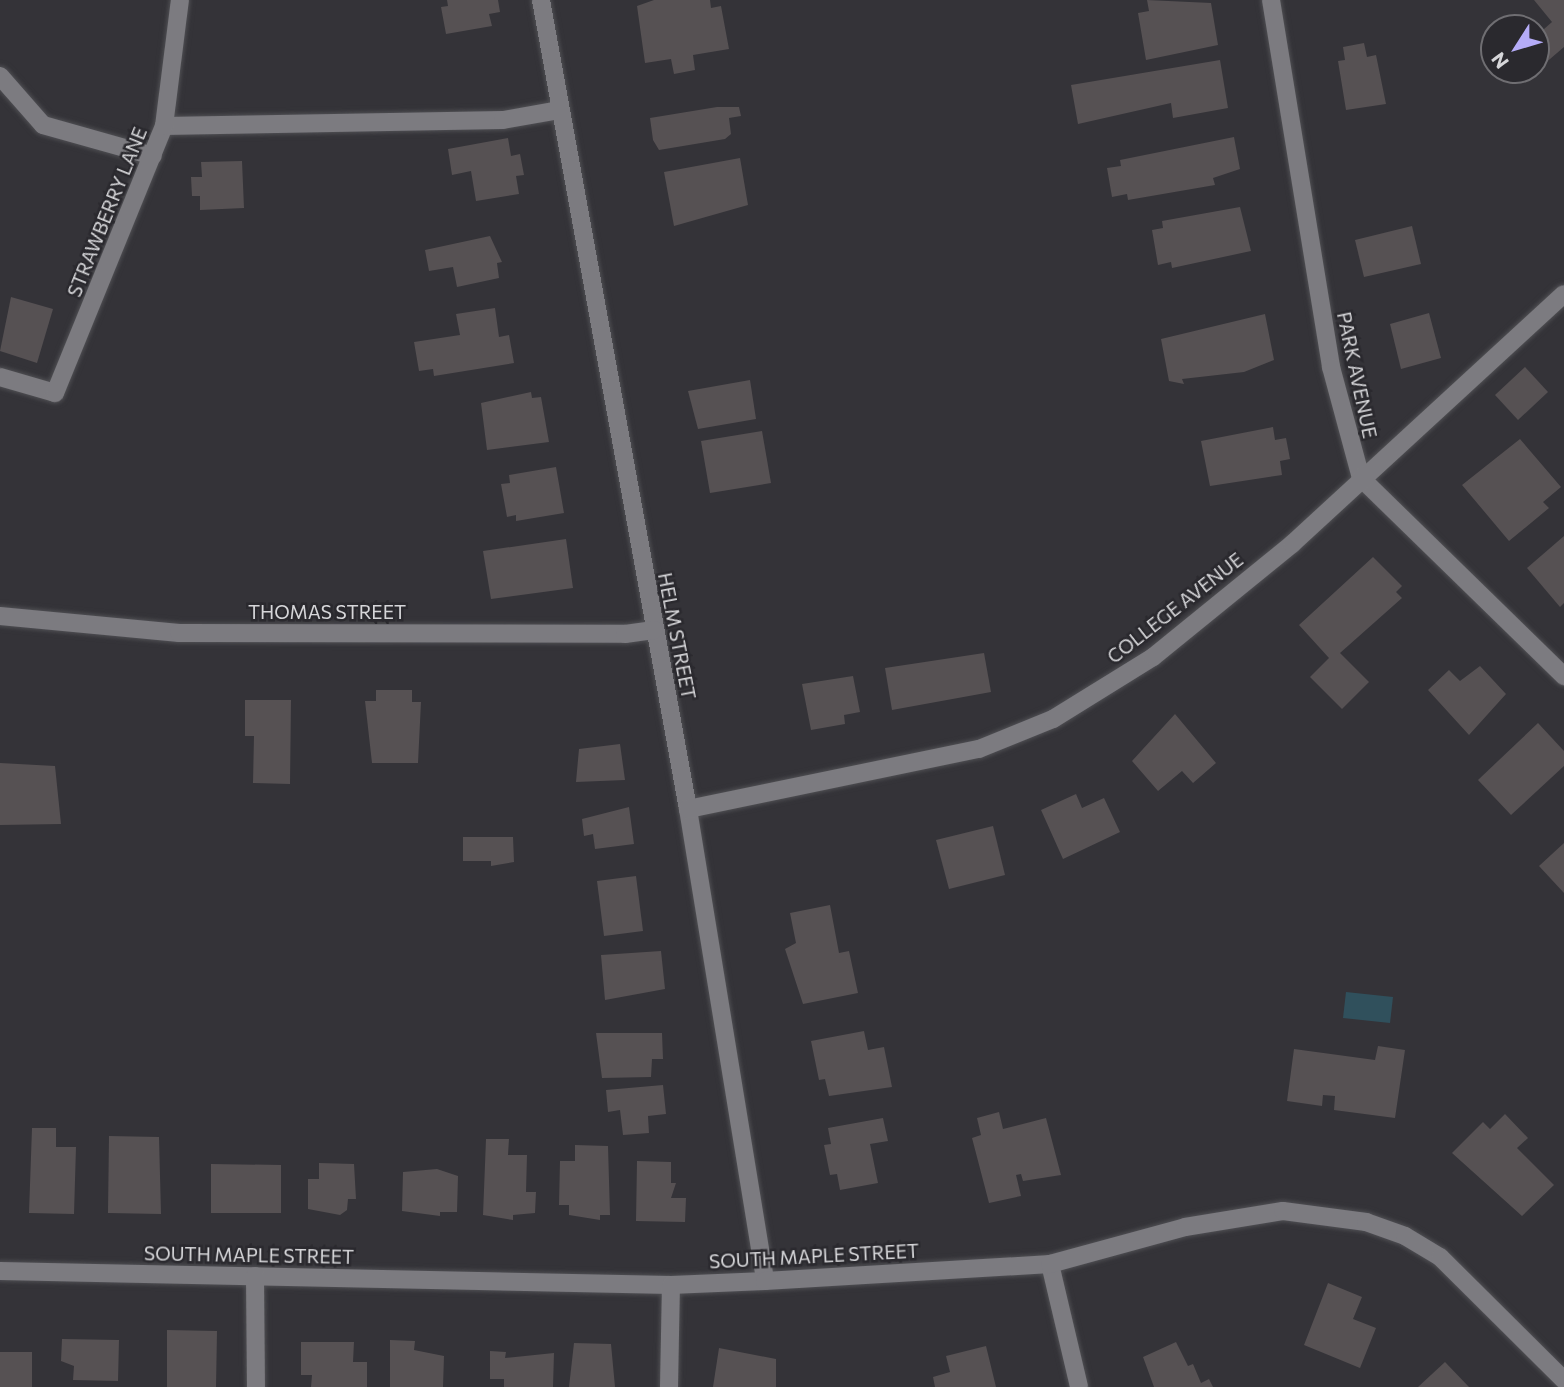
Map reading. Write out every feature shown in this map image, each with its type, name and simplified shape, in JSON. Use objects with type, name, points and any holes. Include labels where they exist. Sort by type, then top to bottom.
[{"type":"street","name":"STRAWBERRY LANE","points":[[0,377],[55,393],[164,126],[180,0]]},
{"type":"street","name":"HELM STREET","points":[[541,0],[688,809],[765,1281]]},
{"type":"street","name":"PARK AVENUE","points":[[1270,0],[1331,368],[1361,478]]},
{"type":"street","points":[[0,76],[43,125],[153,156]]},
{"type":"street","points":[[164,126],[503,120],[560,110]]},
{"type":"street","name":"COLLEGE AVENUE","points":[[688,809],[979,748],[1053,719],[1153,657],[1292,544],[1564,294]]},
{"type":"street","points":[[1361,478],[1564,676]]},
{"type":"street","name":"THOMAS STREET","points":[[0,616],[179,633],[625,634],[654,629]]},
{"type":"street","name":"SOUTH MAPLE STREET","points":[[0,1271],[671,1285],[765,1281],[1051,1264],[1185,1227],[1283,1211],[1366,1222],[1405,1236],[1440,1257],[1564,1380]]},
{"type":"street","points":[[1051,1264],[1079,1387]]},
{"type":"street","points":[[255,1276],[256,1387]]},
{"type":"street","points":[[669,1387],[671,1285]]},
{"type":"water","points":[[1346,992],[1393,997],[1390,1023],[1343,1018]]},
{"type":"building","points":[[447,0],[498,0],[500,12],[489,14],[492,26],[446,34],[441,7],[448,6]]},
{"type":"building","points":[[654,0],[710,0],[711,8],[721,6],[729,49],[693,55],[695,70],[674,74],[671,59],[645,63],[637,6]]},
{"type":"building","points":[[1147,0],[1211,3],[1218,45],[1146,60],[1138,13],[1149,11]]},
{"type":"building","points":[[1534,0],[1564,0],[1564,47],[1550,59],[1552,22],[1550,14],[1545,14]]},
{"type":"building","points":[[1364,43],[1367,57],[1376,55],[1386,104],[1346,110],[1338,61],[1345,60],[1343,47]]},
{"type":"building","points":[[1220,60],[1228,108],[1173,118],[1171,103],[1078,124],[1071,85]]},
{"type":"building","points":[[717,107],[739,107],[741,116],[729,118],[731,134],[725,139],[659,150],[653,140],[650,118]]},
{"type":"building","points":[[1234,137],[1240,169],[1213,178],[1215,185],[1128,200],[1127,194],[1112,197],[1107,168],[1121,166],[1120,160]]},
{"type":"building","points":[[508,138],[511,156],[520,154],[524,175],[516,176],[519,194],[476,201],[471,171],[452,175],[448,149]]},
{"type":"building","points":[[740,158],[748,205],[674,226],[664,172]]},
{"type":"building","points":[[242,161],[244,208],[200,210],[200,196],[192,196],[191,177],[202,177],[201,162]]},
{"type":"building","points":[[1240,207],[1251,251],[1172,268],[1171,262],[1158,265],[1152,230],[1163,228],[1162,221]]},
{"type":"building","points":[[1412,226],[1421,264],[1364,277],[1355,240]]},
{"type":"building","points":[[490,236],[502,262],[497,263],[499,278],[457,287],[453,267],[429,271],[425,250]]},
{"type":"building","points":[[11,297],[53,309],[37,363],[0,351]]},
{"type":"building","points":[[495,308],[499,337],[509,335],[514,363],[434,376],[433,369],[419,371],[414,342],[460,335],[456,314]]},
{"type":"building","points":[[1429,313],[1441,358],[1401,369],[1390,324]]},
{"type":"building","points":[[1265,314],[1274,360],[1244,372],[1182,379],[1184,384],[1169,381],[1161,339]]},
{"type":"building","points":[[1525,367],[1548,392],[1518,420],[1495,395]]},
{"type":"building","points":[[750,380],[756,419],[698,429],[688,391]]},
{"type":"building","points":[[531,392],[532,398],[541,397],[549,442],[487,450],[481,403]]},
{"type":"building","points":[[1273,427],[1275,440],[1286,438],[1290,459],[1280,461],[1282,475],[1210,486],[1201,441]]},
{"type":"building","points":[[762,431],[771,483],[710,493],[701,441]]},
{"type":"building","points":[[1520,439],[1561,487],[1543,502],[1549,508],[1509,541],[1462,485]]},
{"type":"building","points":[[556,467],[564,513],[516,521],[516,515],[507,517],[501,484],[510,483],[509,475]]},
{"type":"building","points":[[1564,536],[1564,603],[1560,607],[1527,568]]},
{"type":"building","points":[[566,539],[573,588],[491,599],[483,551]]},
{"type":"building","points":[[1373,557],[1402,586],[1396,592],[1402,598],[1340,653],[1369,682],[1342,709],[1310,677],[1329,658],[1299,625]]},
{"type":"building","points":[[984,653],[991,692],[892,710],[885,668]]},
{"type":"building","points":[[1480,666],[1506,694],[1469,735],[1428,690],[1449,670],[1460,681]]},
{"type":"building","points":[[853,676],[860,712],[844,715],[845,724],[811,730],[802,684]]},
{"type":"building","points":[[376,690],[412,690],[412,702],[421,702],[418,763],[372,763],[365,701],[376,701]]},
{"type":"building","points":[[245,700],[291,700],[290,784],[253,783],[254,736],[245,736]]},
{"type":"building","points":[[1175,714],[1216,763],[1193,783],[1182,771],[1158,791],[1132,761]]},
{"type":"building","points":[[1538,723],[1564,751],[1564,766],[1511,815],[1478,780]]},
{"type":"building","points":[[620,744],[625,780],[576,782],[579,749]]},
{"type":"building","points":[[0,763],[55,766],[61,824],[0,825]]},
{"type":"building","points":[[1076,794],[1082,808],[1104,798],[1120,832],[1063,859],[1041,810]]},
{"type":"building","points":[[629,807],[634,844],[595,849],[593,834],[584,836],[582,819]]},
{"type":"building","points":[[993,826],[1005,875],[949,889],[936,840]]},
{"type":"building","points":[[463,837],[513,837],[514,862],[491,866],[491,861],[463,861]]},
{"type":"building","points":[[1564,843],[1564,893],[1539,866]]},
{"type":"building","points":[[636,876],[643,931],[604,936],[597,881]]},
{"type":"building","points":[[830,905],[839,953],[849,951],[858,993],[803,1004],[785,949],[796,943],[790,913]]},
{"type":"building","points":[[661,951],[665,989],[605,1000],[601,955]]},
{"type":"building","points":[[864,1031],[868,1050],[884,1047],[892,1087],[829,1096],[825,1079],[819,1080],[811,1041]]},
{"type":"building","points":[[596,1033],[662,1033],[663,1059],[652,1059],[651,1077],[602,1078]]},
{"type":"building","points":[[1378,1046],[1405,1050],[1395,1118],[1334,1110],[1335,1096],[1323,1095],[1322,1106],[1287,1101],[1294,1049],[1375,1060]]},
{"type":"building","points":[[663,1085],[666,1114],[648,1116],[649,1133],[623,1135],[620,1110],[608,1112],[606,1090]]},
{"type":"building","points":[[999,1112],[1003,1129],[1046,1118],[1061,1175],[1023,1181],[1021,1174],[1016,1175],[1021,1196],[989,1203],[972,1138],[981,1135],[977,1118]]},
{"type":"building","points":[[1505,1114],[1528,1138],[1517,1148],[1554,1185],[1522,1216],[1452,1153],[1483,1122],[1490,1129]]},
{"type":"building","points":[[883,1118],[888,1141],[870,1144],[878,1183],[840,1190],[837,1174],[830,1175],[824,1145],[831,1144],[828,1128]]},
{"type":"building","points":[[32,1128],[56,1128],[56,1147],[76,1147],[74,1214],[29,1213]]},
{"type":"building","points":[[109,1136],[159,1137],[161,1214],[108,1213]]},
{"type":"building","points":[[486,1139],[509,1139],[508,1155],[527,1155],[526,1192],[536,1192],[535,1213],[513,1215],[513,1220],[483,1215]]},
{"type":"building","points":[[575,1145],[608,1146],[610,1215],[600,1215],[600,1220],[569,1215],[569,1205],[559,1205],[560,1161],[575,1161]]},
{"type":"building","points":[[637,1161],[671,1162],[671,1183],[676,1183],[671,1198],[686,1198],[685,1222],[636,1221]]},
{"type":"building","points":[[319,1163],[354,1164],[356,1199],[348,1199],[347,1210],[340,1215],[308,1209],[308,1179],[319,1179]]},
{"type":"building","points":[[211,1164],[281,1165],[281,1213],[211,1213]]},
{"type":"building","points":[[437,1169],[458,1176],[457,1212],[440,1212],[440,1216],[402,1211],[403,1172]]},
{"type":"building","points":[[1328,1283],[1362,1297],[1353,1319],[1376,1328],[1360,1368],[1304,1345]]},
{"type":"building","points":[[167,1330],[217,1331],[216,1387],[167,1387]]},
{"type":"building","points":[[62,1339],[119,1340],[118,1381],[73,1380],[74,1366],[61,1361]]},
{"type":"building","points":[[390,1340],[415,1341],[414,1350],[444,1356],[443,1387],[390,1387]]},
{"type":"building","points":[[301,1342],[354,1342],[353,1362],[367,1362],[367,1387],[311,1387],[312,1375],[301,1375]]},
{"type":"building","points":[[1176,1342],[1188,1366],[1193,1364],[1201,1383],[1209,1379],[1213,1387],[1154,1387],[1143,1357]]},
{"type":"building","points":[[574,1343],[611,1344],[615,1387],[569,1387]]},
{"type":"building","points":[[986,1346],[996,1387],[935,1387],[933,1377],[950,1372],[946,1356]]},
{"type":"building","points":[[719,1348],[776,1359],[776,1387],[713,1387]]},
{"type":"building","points":[[490,1351],[506,1352],[505,1358],[554,1353],[553,1387],[504,1387],[504,1379],[490,1379]]},
{"type":"building","points":[[0,1352],[32,1352],[32,1387],[0,1387]]},
{"type":"building","points":[[1445,1362],[1469,1387],[1418,1387]]}]
